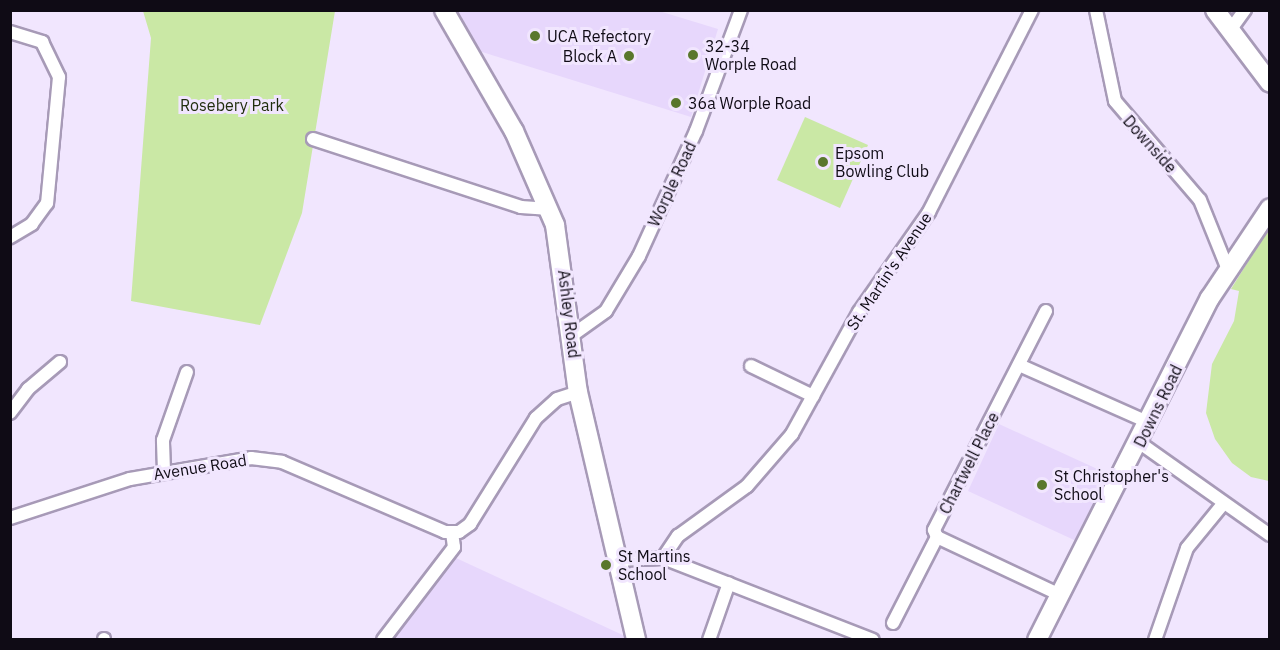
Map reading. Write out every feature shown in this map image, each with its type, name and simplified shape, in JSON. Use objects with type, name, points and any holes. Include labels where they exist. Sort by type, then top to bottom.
[{"type":"main road","name":"Ashley Road","points":[[444,10],[514,131],[550,209],[578,392],[636,639]]},
{"type":"main road","points":[[1215,10],[1269,83]]},
{"type":"main road","name":"Downs Road","points":[[1036,639],[1140,443],[1227,267],[1269,208]]},
{"type":"street","name":"Worple Road","points":[[571,336],[606,311],[639,256],[696,131],[741,10]]},
{"type":"street","name":"St. Martin's Avenue","points":[[663,558],[678,536],[770,463],[813,396],[859,312],[929,212],[1032,10]]},
{"type":"street","name":"Downside","points":[[1096,10],[1114,101],[1200,200],[1227,267]]},
{"type":"street","points":[[1231,29],[1245,10]]},
{"type":"street","points":[[10,32],[42,42],[59,77],[47,203],[32,224],[10,237]]},
{"type":"street","points":[[313,139],[521,207],[550,209]]},
{"type":"street","name":"Chartwell Place","points":[[1046,311],[934,530],[937,537],[1060,595]]},
{"type":"street","points":[[10,413],[36,381],[60,363]]},
{"type":"street","points":[[1019,365],[1150,423]]},
{"type":"street","points":[[750,366],[813,396]]},
{"type":"street","points":[[164,471],[163,440],[187,372]]},
{"type":"street","points":[[383,639],[454,548],[453,533],[470,524],[536,418],[557,399],[578,392]]},
{"type":"street","points":[[1140,443],[1269,535]]},
{"type":"street","name":"Avenue Road","points":[[11,516],[164,471],[241,459],[282,462],[453,533]]},
{"type":"street","points":[[1155,639],[1187,548],[1223,504]]},
{"type":"street","points":[[893,623],[937,537]]},
{"type":"street","points":[[616,560],[663,558],[873,639]]},
{"type":"street","points":[[709,639],[729,583]]},
{"type":"shaded area","points":[[456,11],[659,11],[718,29],[691,117],[479,51]]},
{"type":"shaded area","name":"St Christopher's School","points":[[999,424],[1117,478],[1085,545],[968,491]]},
{"type":"shaded area","points":[[456,558],[627,637],[627,640],[389,640]]},
{"type":"green space","name":"Rosebery Park","points":[[143,11],[335,11],[302,213],[260,325],[131,301],[151,38]]},
{"type":"green space","name":"Epsom Bowling Club","points":[[805,117],[868,145],[840,208],[777,180]]},
{"type":"green space","points":[[1269,228],[1269,481],[1251,477],[1232,463],[1215,439],[1206,413],[1212,364],[1234,321],[1239,291],[1231,289]]},
{"type":"place","name":"UCA Refectory","points":[[535,36]]},
{"type":"place","name":"32-34 Worple Road","points":[[693,55]]},
{"type":"place","name":"Block A","points":[[629,56]]},
{"type":"place","name":"36a Worple Road","points":[[676,103]]},
{"type":"place","name":"Epsom Bowling Club","points":[[823,162]]},
{"type":"place","name":"St Christopher's School","points":[[1042,485]]},
{"type":"place","name":"St Martins School","points":[[606,565]]}]
